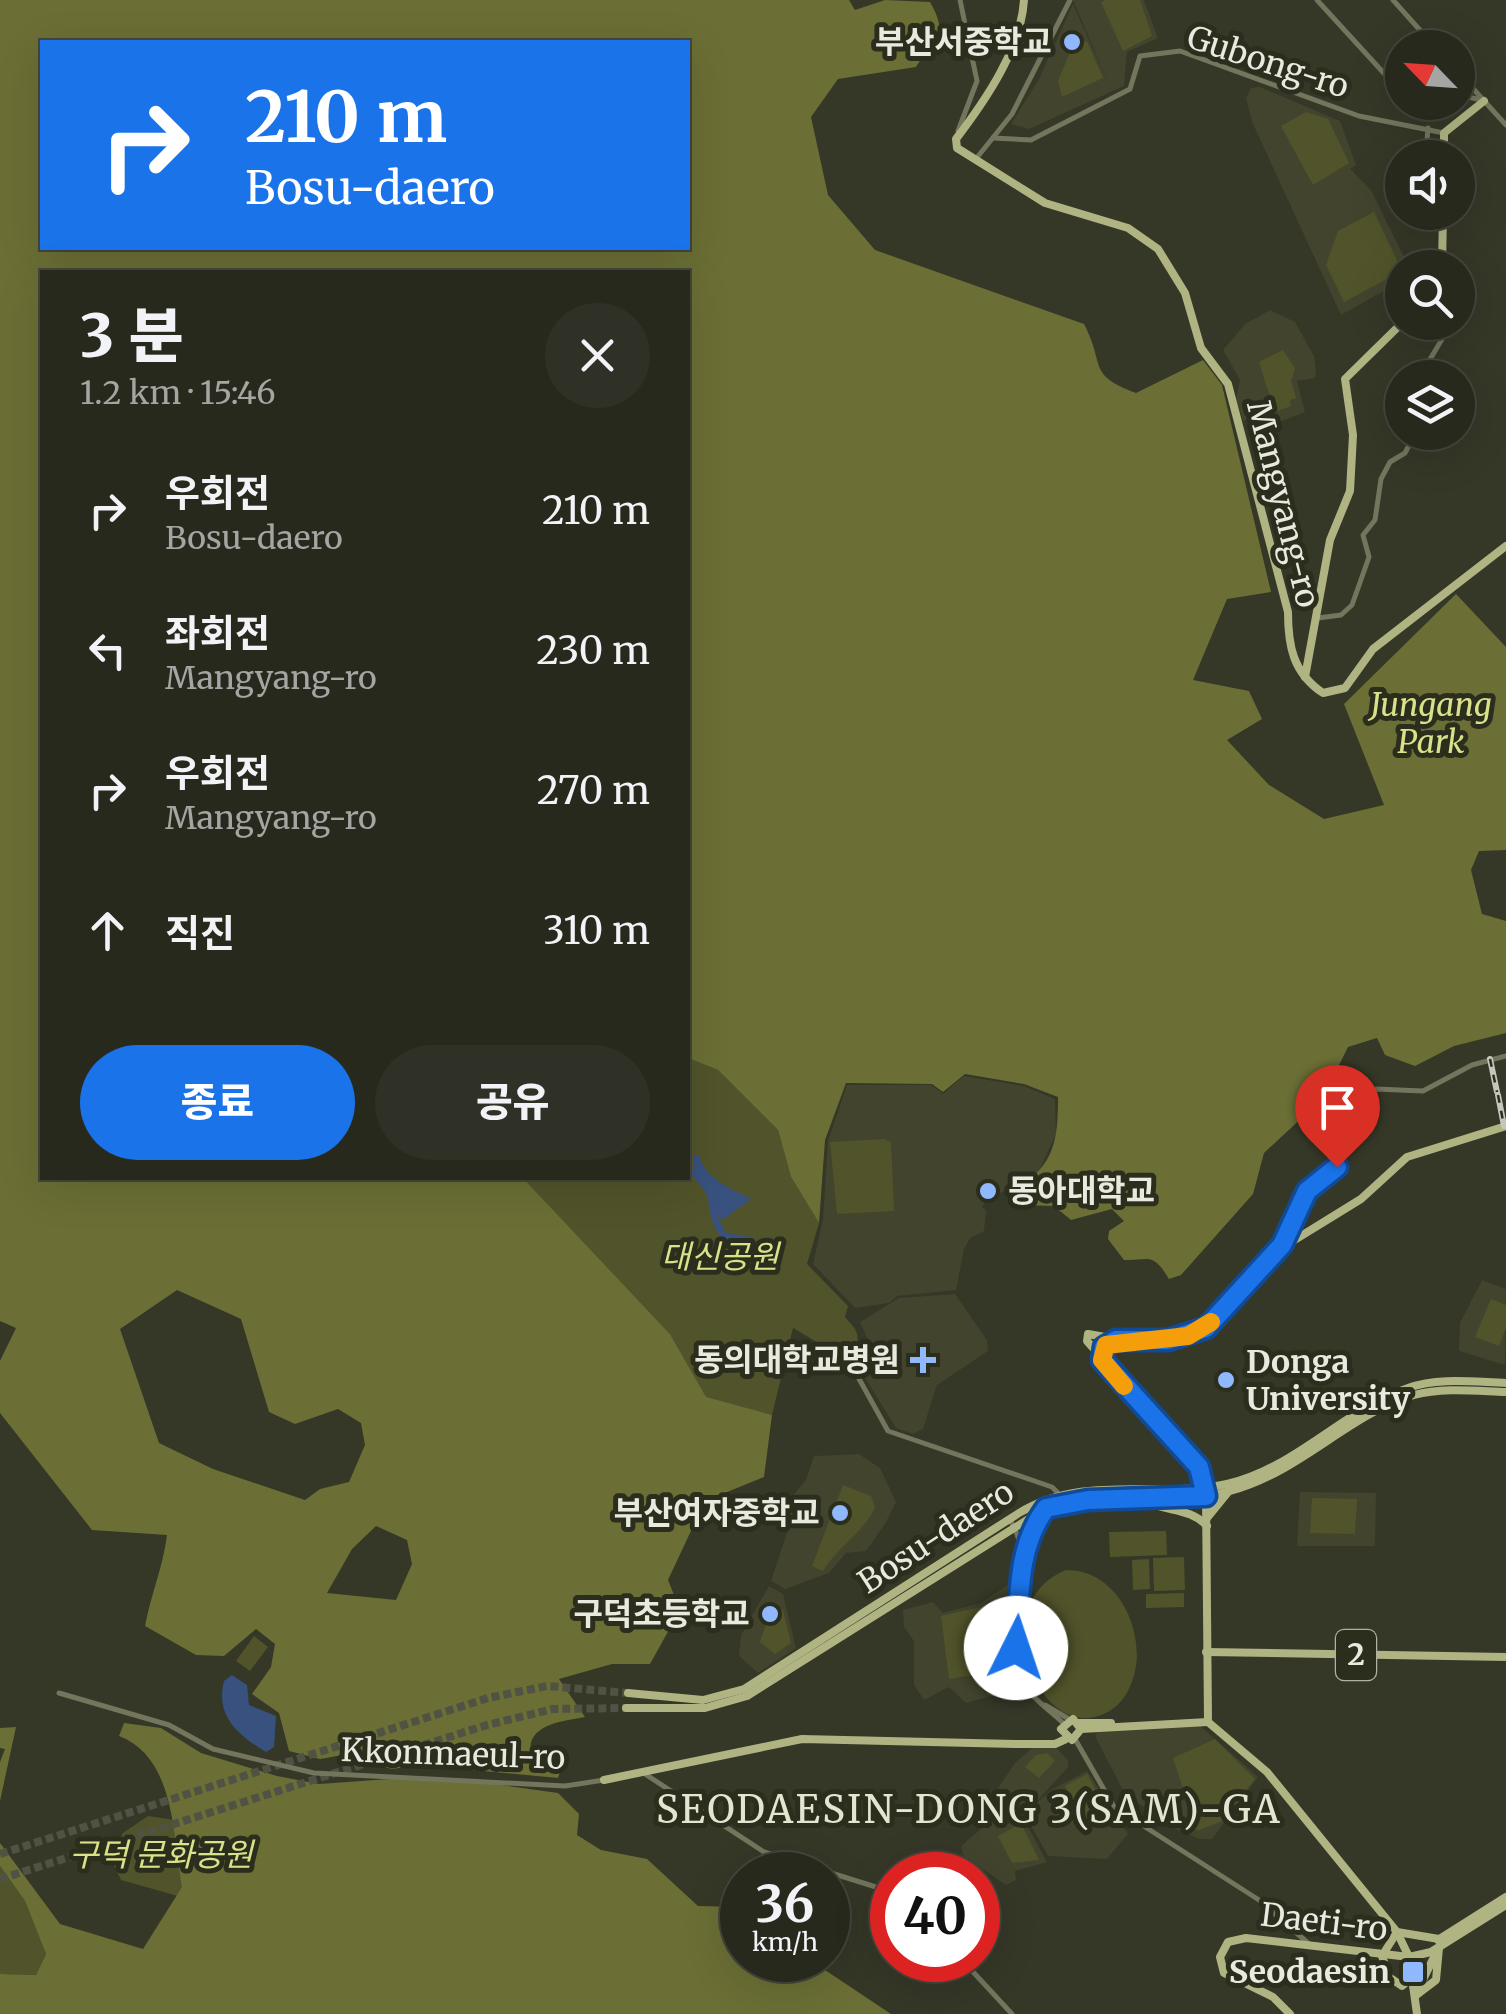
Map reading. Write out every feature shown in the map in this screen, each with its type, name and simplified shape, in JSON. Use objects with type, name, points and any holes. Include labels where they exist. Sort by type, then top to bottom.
[{"type":"main road","points":[[956,139],[983,103],[1001,67],[1020,23],[1024,0]]},
{"type":"main road","points":[[1444,140],[1444,133],[1484,101]]},
{"type":"main road","name":"Mangyang-ro","points":[[956,139],[958,151],[1057,209],[1137,233],[1158,249],[1172,270],[1185,293],[1200,348],[1228,384],[1288,612],[1289,647],[1305,677]]},
{"type":"main road","points":[[1385,340],[1345,380],[1353,435],[1352,476],[1330,540],[1305,677],[1323,692],[1345,688],[1374,649],[1506,546]]},
{"type":"main road","points":[[1417,2014],[1408,1957],[1396,1932],[1267,1772],[1208,1722],[1206,1491],[1199,1467],[1087,1341],[1088,1334],[1122,1340],[1168,1340],[1206,1328],[1282,1245],[1362,1199],[1418,1151],[1506,1126]]},
{"type":"main road","points":[[1102,1360],[1106,1345],[1122,1340]]},
{"type":"main road","name":"Bosu-daero","points":[[628,1693],[703,1700],[744,1690],[1012,1524],[1061,1498],[1229,1491],[1272,1477],[1412,1386],[1452,1381],[1506,1388]]},
{"type":"main road","points":[[1444,1390],[1461,1386],[1506,1388]]},
{"type":"main road","name":"Bosu-daero","points":[[626,1708],[693,1709],[747,1696],[1012,1524],[1061,1498],[1141,1498],[1206,1491],[1300,1457],[1398,1401],[1444,1390],[1485,1392],[1506,1388]]},
{"type":"main road","points":[[1207,1522],[1229,1491]]},
{"type":"main road","points":[[1141,1498],[1157,1508],[1197,1515],[1207,1522]]},
{"type":"main road","points":[[1206,1636],[1217,1647],[1236,1654]]},
{"type":"main road","name":"2","points":[[1206,1652],[1506,1657]]},
{"type":"main road","name":"Kkonmaeul-ro","points":[[604,1780],[802,1739],[1035,1743],[1071,1729],[1208,1722]]},
{"type":"main road","points":[[1415,1996],[1442,1943],[1506,1897]]},
{"type":"main road","points":[[1396,1932],[1442,1943],[1506,1905]]},
{"type":"main road","points":[[1396,1932],[1382,1956],[1388,1975],[1398,1984],[1407,1985],[1412,1976]]},
{"type":"main road","name":"Daeti-ro","points":[[1290,2014],[1273,1998],[1224,1972],[1219,1964],[1221,1951],[1240,1938],[1408,1957],[1442,1943]]},
{"type":"street","points":[[956,139],[978,81],[960,0]]},
{"type":"street","points":[[974,162],[1034,75],[1070,0]]},
{"type":"street","points":[[1317,0],[1385,74]]},
{"type":"street","points":[[1393,0],[1420,30]]},
{"type":"street","name":"Gubong-ro","points":[[993,138],[1032,140],[1130,89],[1140,56],[1180,51],[1359,116],[1444,133]]},
{"type":"street","points":[[1475,91],[1506,126]]},
{"type":"street","points":[[1475,99],[1484,101]]},
{"type":"street","points":[[1427,140],[1428,128]]},
{"type":"street","points":[[1318,618],[1341,615],[1352,605],[1370,558],[1363,535],[1375,520],[1382,479],[1390,462],[1406,450]]},
{"type":"street","points":[[1282,1245],[1301,1200],[1337,1167],[1376,1090],[1422,1091],[1472,1065],[1506,1056]]},
{"type":"street","points":[[854,1368],[888,1430],[1061,1498]]},
{"type":"street","points":[[1046,1508],[1032,1528],[1024,1550],[1016,1648],[1028,1690],[1071,1729],[1114,1807],[1259,1900],[1312,1946]]},
{"type":"street","points":[[1012,1524],[1024,1550]]},
{"type":"street","name":"Kkonmaeul-ro","points":[[59,1693],[168,1725],[212,1748],[314,1773],[564,1786],[604,1780]]},
{"type":"street","points":[[642,1772],[764,1852],[870,1885]]},
{"type":"street","points":[[982,1982],[1012,2014]]},
{"type":"shaded area","points":[[1073,0],[1144,0],[1158,38],[1127,52],[1124,86],[1029,129],[1011,124],[1039,79],[1073,4],[1110,87]]},
{"type":"shaded area","points":[[1260,87],[1340,121],[1356,165],[1350,169],[1371,190],[1385,218],[1385,230],[1391,230],[1401,250],[1385,250],[1385,290],[1341,315],[1252,122],[1246,98],[1251,88]]},
{"type":"shaded area","points":[[1270,310],[1295,322],[1314,356],[1316,372],[1315,378],[1297,381],[1305,412],[1257,430],[1252,419],[1243,421],[1236,400],[1240,380],[1223,350],[1245,324]]},
{"type":"shaded area","points":[[964,1076],[1024,1086],[1055,1099],[1056,1134],[1038,1173],[993,1197],[990,1194],[982,1207],[986,1210],[984,1231],[970,1238],[964,1249],[956,1290],[897,1296],[889,1303],[855,1308],[813,1264],[823,1219],[828,1141],[847,1085],[931,1085],[943,1094]]},
{"type":"shaded area","points":[[1482,1280],[1506,1289],[1505,1365],[1459,1351],[1460,1323]]},
{"type":"shaded area","name":"동의대학교병원","points":[[955,1294],[987,1340],[988,1351],[937,1385],[923,1429],[913,1434],[896,1428],[864,1376],[874,1369],[872,1349],[860,1322],[899,1298]]},
{"type":"shaded area","name":"부산여자중학교","points":[[859,1454],[880,1468],[896,1502],[885,1524],[866,1551],[846,1553],[829,1573],[785,1589],[771,1581],[790,1524],[790,1499],[806,1480],[814,1456]]},
{"type":"shaded area","points":[[1300,1492],[1376,1493],[1375,1546],[1297,1546]]},
{"type":"shaded area","name":"구덕초등학교","points":[[769,1586],[783,1594],[796,1648],[758,1673],[739,1656],[741,1635]]},
{"type":"shaded area","points":[[1006,1586],[1011,1588],[1008,1631],[1020,1688],[966,1703],[949,1687],[924,1700],[914,1685],[914,1641],[904,1627],[903,1610],[933,1602],[943,1613],[981,1603]]},
{"type":"shaded area","points":[[1199,1725],[1258,1777],[1212,1839],[1199,1839],[1167,1825],[1154,1812],[1127,1798],[1095,1736],[1099,1730]]},
{"type":"shaded area","points":[[1051,1743],[1068,1760],[1068,1767],[1031,1808],[1051,1790],[1087,1771],[1128,1834],[1107,1859],[1048,1856],[1024,1813],[1001,1795],[998,1788],[1015,1763],[1033,1747]]},
{"type":"shaded area","points":[[996,1816],[1008,1824],[1022,1816],[1047,1862],[1015,1871],[1016,1880],[1006,1885],[1000,1881],[1000,1852],[962,1852],[961,1846]]},
{"type":"green space","name":"Jungang Park","points":[[0,0],[849,0],[855,10],[885,0],[930,2],[939,30],[916,67],[838,79],[811,117],[828,195],[875,250],[1084,324],[1103,374],[1120,386],[1136,393],[1203,360],[1222,385],[1271,592],[1227,599],[1193,680],[1249,691],[1262,719],[1227,740],[1269,785],[1324,819],[1384,805],[1344,704],[1456,594],[1506,647],[1506,850],[1479,851],[1471,870],[1482,914],[1506,921],[1506,1033],[1454,1046],[1415,1066],[1385,1055],[1377,1038],[1348,1047],[1322,1099],[1264,1153],[1253,1194],[1181,1275],[1169,1279],[1154,1261],[1124,1260],[1108,1239],[1109,1231],[1124,1221],[1112,1209],[1071,1220],[1054,1206],[1020,1205],[1016,1188],[1039,1170],[1052,1150],[1058,1097],[1024,1084],[965,1074],[943,1092],[932,1084],[846,1083],[825,1140],[819,1223],[791,1177],[778,1130],[718,1070],[690,1059],[690,270],[40,270],[40,1180],[525,1180],[670,1334],[706,1397],[772,1415],[764,1477],[705,1501],[668,1580],[680,1610],[650,1664],[612,1664],[559,1679],[585,1717],[546,1726],[533,1738],[531,1746],[532,1757],[560,1772],[558,1778],[421,1765],[392,1769],[343,1755],[320,1759],[289,1751],[279,1713],[252,1694],[271,1667],[275,1644],[256,1629],[224,1656],[196,1655],[145,1626],[167,1535],[92,1530],[0,1413],[0,1361],[16,1328],[0,1321]],"holes":[[[177,1290],[241,1319],[269,1412],[295,1424],[338,1409],[361,1423],[365,1445],[349,1482],[320,1489],[305,1500],[213,1469],[159,1443],[120,1329]],[[376,1526],[407,1540],[412,1564],[396,1600],[327,1593],[352,1549]]]},
{"type":"green space","points":[[1140,0],[1152,36],[1123,51],[1101,2]]},
{"type":"green space","points":[[1087,41],[1103,78],[1062,97],[1058,81],[1073,45]]},
{"type":"green space","points":[[1306,112],[1328,119],[1349,163],[1313,185],[1281,126]]},
{"type":"green space","points":[[1374,212],[1392,250],[1385,250],[1385,280],[1344,302],[1326,265],[1338,231]]},
{"type":"green space","points":[[1283,350],[1295,368],[1291,381],[1296,398],[1290,400],[1291,406],[1275,412],[1259,362]]},
{"type":"green space","name":"대신공원","points":[[690,1059],[718,1070],[778,1130],[791,1177],[819,1223],[807,1264],[848,1306],[845,1317],[858,1336],[857,1346],[842,1357],[793,1328],[772,1415],[706,1398],[670,1334],[525,1180],[690,1180]]},
{"type":"green space","points":[[830,1142],[891,1142],[894,1211],[837,1214]]},
{"type":"green space","points":[[1491,1299],[1506,1305],[1506,1328],[1499,1346],[1475,1337]]},
{"type":"green space","points":[[843,1485],[871,1496],[875,1508],[823,1571],[812,1566]]},
{"type":"green space","points":[[1312,1498],[1357,1499],[1355,1534],[1310,1533]]},
{"type":"green space","points":[[1166,1531],[1167,1555],[1110,1557],[1109,1532]]},
{"type":"green space","points":[[1184,1557],[1185,1590],[1154,1591],[1153,1558]]},
{"type":"green space","points":[[1149,1559],[1150,1589],[1133,1590],[1132,1560]]},
{"type":"green space","points":[[1066,1570],[1082,1572],[1108,1586],[1126,1610],[1136,1640],[1136,1663],[1127,1693],[1111,1710],[1086,1718],[1063,1712],[1044,1694],[1030,1670],[1024,1641],[1027,1613],[1040,1588]]},
{"type":"green space","points":[[1184,1593],[1184,1607],[1146,1608],[1146,1594]]},
{"type":"green space","points":[[1008,1601],[1005,1634],[1010,1669],[949,1679],[941,1616]]},
{"type":"green space","points":[[773,1603],[783,1610],[791,1643],[775,1654],[760,1642]]},
{"type":"green space","points":[[254,1636],[268,1647],[250,1671],[236,1661]]},
{"type":"green space","points":[[124,1723],[161,1728],[201,1753],[319,1784],[404,1778],[558,1793],[579,1814],[577,1835],[601,1850],[647,1859],[698,1906],[720,1906],[720,1982],[843,1982],[891,2014],[0,2014],[0,1974],[36,1975],[46,1954],[25,1901],[0,1866],[0,1843],[60,1924],[143,1949],[182,1887],[173,1822],[161,1780],[137,1746],[119,1736]]},
{"type":"green space","points":[[16,1727],[0,1801],[0,1762],[5,1749],[0,1748],[0,1728]]},
{"type":"green space","points":[[1215,1739],[1255,1779],[1222,1821],[1197,1831],[1173,1758]]},
{"type":"green space","points":[[1047,1753],[1055,1761],[1039,1778],[1025,1767],[1036,1755]]},
{"type":"green space","points":[[1087,1774],[1109,1814],[1087,1827],[1065,1786]]},
{"type":"green space","name":"구덕 문화공원","points":[[148,1816],[215,1826],[185,1898],[121,1880],[110,1857],[123,1833]]},
{"type":"green space","points":[[1021,1823],[1039,1860],[1012,1863],[998,1836]]},
{"type":"green space","points":[[0,1866],[25,1901],[46,1954],[36,1975],[0,1974]]},
{"type":"water","points":[[693,1155],[699,1156],[714,1178],[751,1199],[722,1220],[716,1214],[726,1233],[753,1237],[750,1244],[730,1243],[718,1232],[707,1195],[690,1173],[694,1168]]},
{"type":"water","points":[[232,1675],[247,1685],[249,1705],[276,1716],[274,1747],[266,1752],[246,1739],[226,1714],[222,1693],[224,1681]]},
{"type":"tunnel","points":[[0,1854],[488,1698],[547,1686],[628,1693]]},
{"type":"tunnel","points":[[0,1879],[487,1725],[553,1709],[626,1708]]},
{"type":"railway","points":[[1490,1059],[1497,1092]]},
{"type":"railway","points":[[1498,1095],[1504,1126]]},
{"type":"slow traffic","points":[[1124,1386],[1102,1360],[1104,1347],[1110,1342],[1168,1340],[1188,1336],[1211,1322]]},
{"type":"place","name":"부산서중학교","points":[[1072,42]]},
{"type":"place","name":"동아대학교","points":[[988,1191]]},
{"type":"place","name":"동의대학교병원","points":[[923,1360]]},
{"type":"place","name":"Donga University","points":[[1226,1380]]},
{"type":"place","name":"부산여자중학교","points":[[840,1513]]},
{"type":"place","name":"구덕초등학교","points":[[770,1614]]},
{"type":"place","name":"Seodaesin","points":[[1413,1972]]},
{"type":"district","name":"SEODAESIN-DONG 3(SAM)-GA","points":[[969,1810]]},
{"type":"route","points":[[1016,1648],[1024,1550],[1032,1528],[1046,1508],[1088,1500],[1206,1496],[1199,1467],[1102,1360],[1104,1347],[1116,1340],[1168,1340],[1206,1328],[1267,1256],[1282,1245],[1307,1191],[1337,1167]]}]
